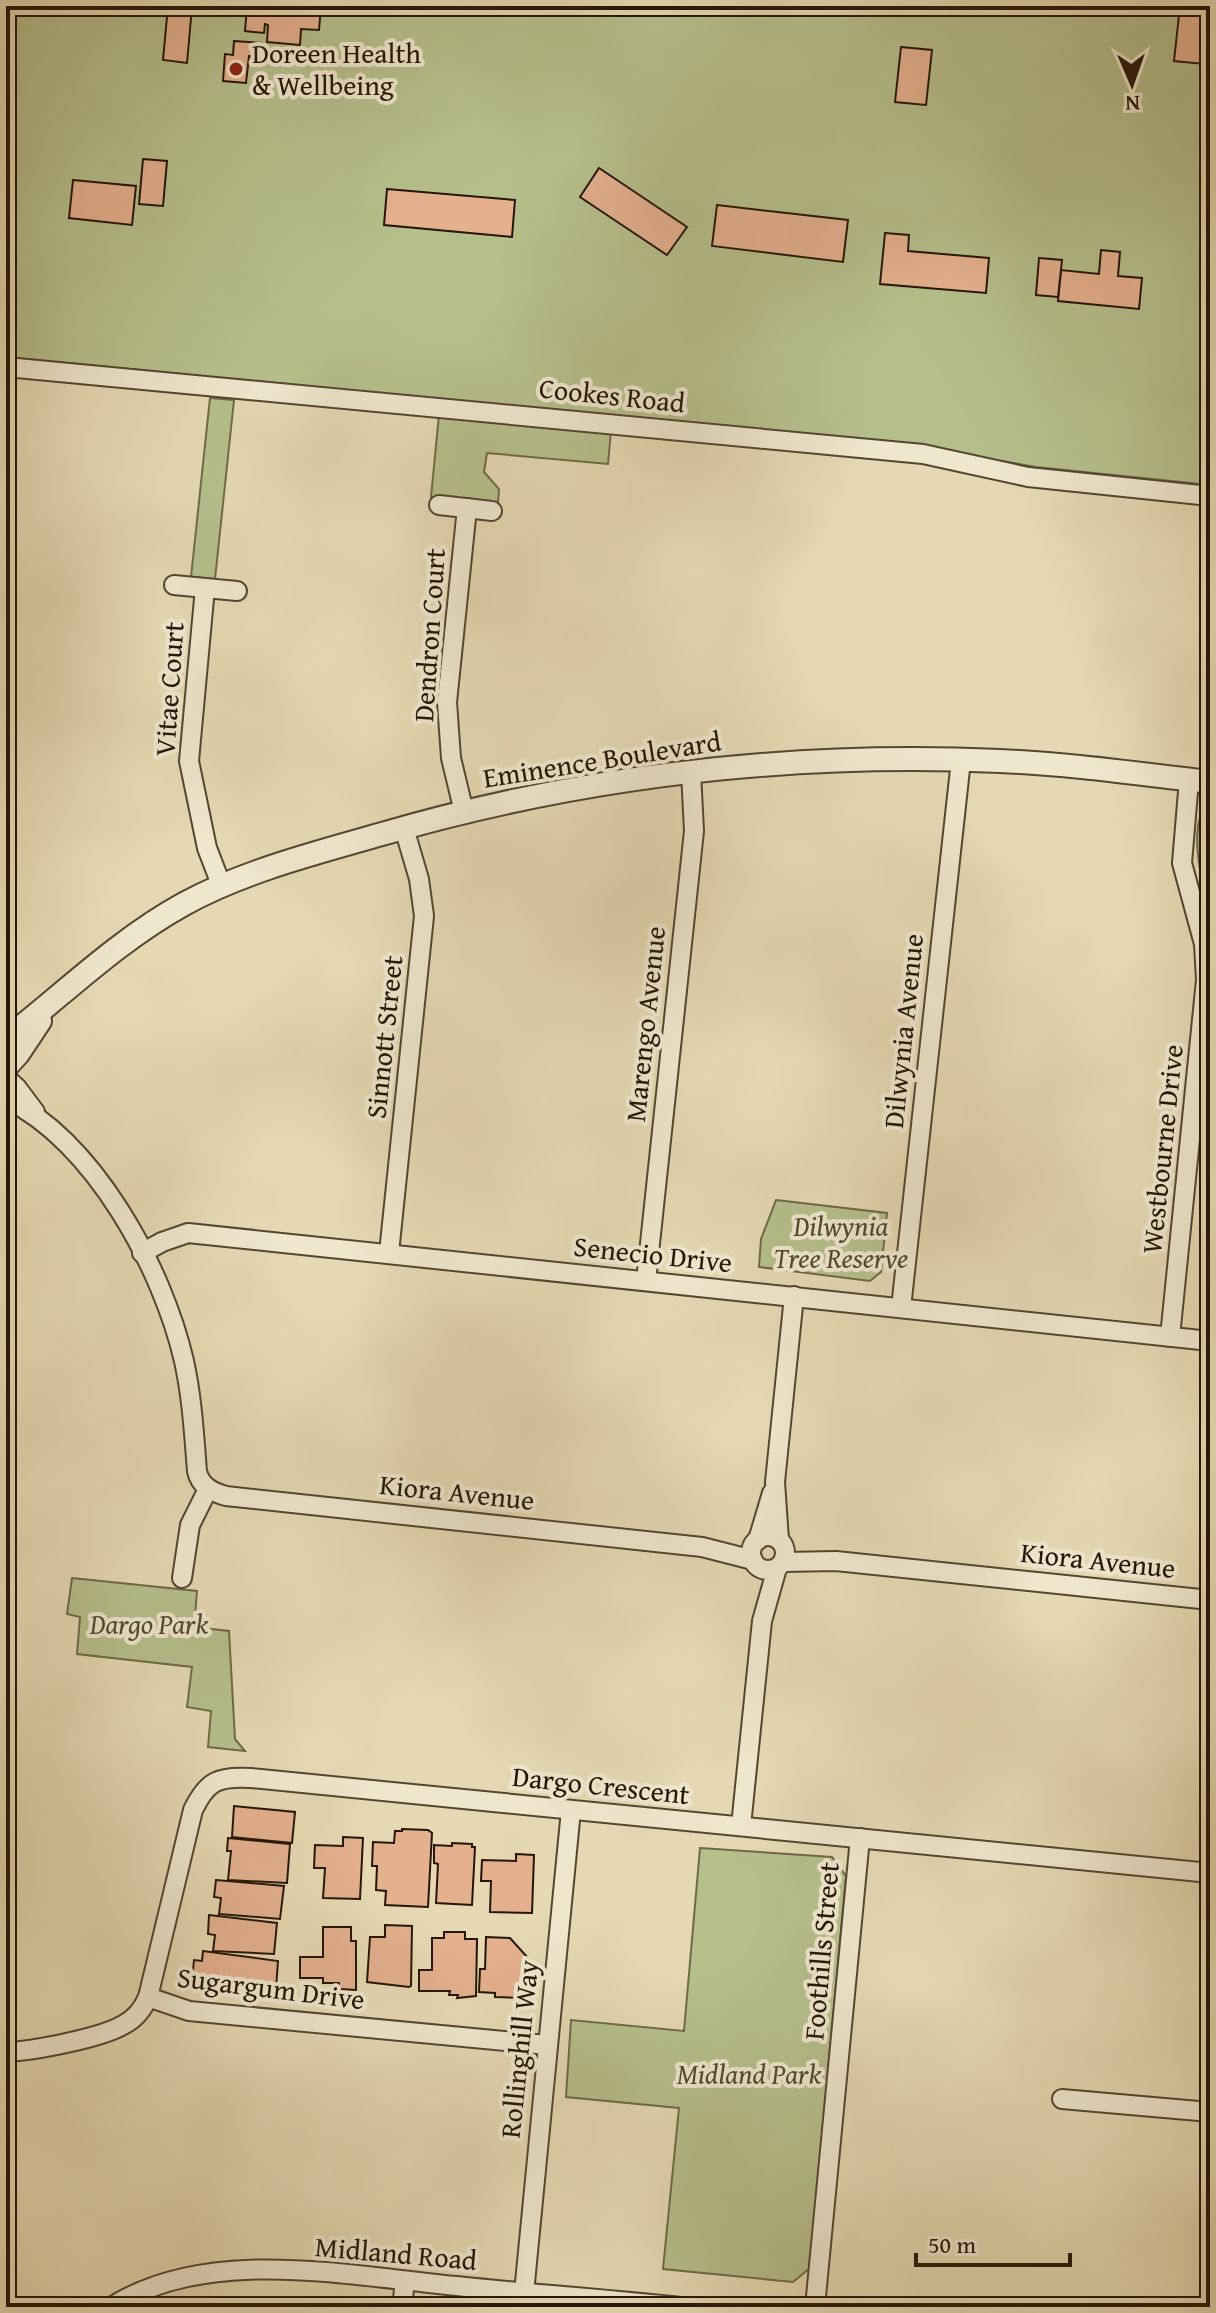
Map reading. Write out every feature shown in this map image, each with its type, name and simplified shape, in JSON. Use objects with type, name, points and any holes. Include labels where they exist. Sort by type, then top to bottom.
[{"type":"street","name":"Cookes Road","points":[[6,367],[923,454],[1028,477],[1210,496]]},
{"type":"street","points":[[439,505],[492,511]]},
{"type":"street","name":"Dendron Court","points":[[464,812],[451,758],[447,702],[467,508]]},
{"type":"street","name":"Vitae Court","points":[[174,585],[237,591]]},
{"type":"street","name":"Vitae Court","points":[[205,588],[189,761],[204,837],[222,887]]},
{"type":"street","name":"Eminence Boulevard","points":[[6,1039],[123,942],[187,903],[222,887],[348,844],[464,812],[562,791],[691,772],[816,762],[961,760],[1085,767],[1200,781]]},
{"type":"street","name":"Dilwynia Avenue","points":[[901,1308],[961,760]]},
{"type":"street","name":"Marengo Avenue","points":[[646,1281],[694,831],[691,772]]},
{"type":"street","name":"Westbourne Drive","points":[[1170,1337],[1206,992],[1204,944],[1182,863],[1200,781]]},
{"type":"street","name":"Sinnott Street","points":[[389,1253],[423,926],[419,879],[404,828]]},
{"type":"street","name":"Eminence Boulevard","points":[[6,1067],[52,1003]]},
{"type":"street","points":[[6,1078],[39,1118]]},
{"type":"street","points":[[6,1099],[39,1118],[67,1142],[113,1199],[142,1253],[174,1325],[190,1395],[197,1471],[208,1489],[190,1525],[182,1578]]},
{"type":"street","name":"Senecio Drive","points":[[142,1253],[188,1233],[1210,1341]]},
{"type":"street","points":[[741,1826],[762,1621],[780,1554],[775,1482],[794,1296]]},
{"type":"street","points":[[762,1621],[755,1552],[775,1482]]},
{"type":"street","name":"Kiora Avenue","points":[[208,1489],[226,1496],[755,1552]]},
{"type":"street","points":[[755,1552],[769,1536],[780,1554]]},
{"type":"street","points":[[755,1552],[766,1570],[780,1554]]},
{"type":"street","name":"Kiora Avenue","points":[[780,1554],[1210,1600]]},
{"type":"street","name":"Dargo Crescent","points":[[148,1997],[193,1810],[200,1795],[221,1779],[251,1778],[1210,1873]]},
{"type":"street","name":"Rollinghill Way","points":[[524,2293],[571,1810]]},
{"type":"street","name":"Foothills Street","points":[[815,2307],[860,1838]]},
{"type":"street","name":"Sugargum Drive","points":[[6,2052],[103,2034],[137,2015],[148,1997],[189,2011],[547,2045]]},
{"type":"street","points":[[1062,2099],[1210,2112]]},
{"type":"street","name":"Midland Road","points":[[111,2307],[150,2288],[184,2277],[219,2271],[293,2271],[681,2307]]},
{"type":"street","points":[[402,2307],[405,2281]]},
{"type":"green space","points":[[6,6],[1210,6],[1210,485],[1036,467],[911,445],[6,357]]},
{"type":"green space","points":[[210,398],[234,400],[215,579],[191,577]]},
{"type":"green space","points":[[439,415],[611,431],[608,464],[487,453],[484,472],[499,489],[498,503],[431,497]]},
{"type":"green space","points":[[1210,802],[1210,905],[1200,867],[1197,836],[1203,810]]},
{"type":"green space","name":"Dilwynia Tree Reserve","points":[[776,1200],[887,1213],[881,1272],[870,1281],[759,1267],[761,1239]]},
{"type":"green space","name":"Dargo Park","points":[[72,1578],[197,1591],[194,1627],[229,1631],[235,1739],[245,1751],[208,1747],[211,1711],[187,1707],[192,1667],[77,1654],[80,1617],[67,1614]]},
{"type":"green space","name":"Midland Park","points":[[700,1848],[832,1857],[846,1876],[810,2268],[793,2282],[663,2269],[679,2108],[566,2097],[571,2020],[684,2031]]},
{"type":"building","points":[[168,6],[192,7],[187,63],[163,60]]},
{"type":"building","points":[[247,6],[321,6],[319,30],[301,29],[300,45],[267,42],[268,25],[265,24],[264,33],[245,31]]},
{"type":"building","points":[[1180,6],[1209,7],[1204,64],[1174,61]]},
{"type":"building","name":"Doreen Health & Wellbeing","points":[[234,41],[262,43],[261,57],[249,56],[246,83],[223,81],[225,54],[233,55]]},
{"type":"building","points":[[901,47],[932,50],[926,105],[895,102]]},
{"type":"building","points":[[143,159],[167,161],[163,206],[139,204]]},
{"type":"building","points":[[599,168],[687,227],[667,255],[580,197]]},
{"type":"building","points":[[73,180],[136,186],[132,225],[69,218]]},
{"type":"building","points":[[387,189],[515,200],[512,237],[384,225]]},
{"type":"building","points":[[717,205],[848,220],[843,262],[712,246]]},
{"type":"building","points":[[885,233],[909,235],[908,251],[989,258],[986,293],[880,284]]},
{"type":"building","points":[[1101,250],[1120,252],[1118,276],[1142,278],[1139,309],[1058,301],[1061,270],[1099,274]]},
{"type":"building","points":[[1039,258],[1062,260],[1058,297],[1036,295]]},
{"type":"building","points":[[234,1806],[295,1812],[292,1843],[232,1837]]},
{"type":"building","points":[[428,1830],[432,1833],[428,1907],[385,1905],[386,1891],[376,1890],[377,1866],[372,1866],[373,1842],[394,1843],[395,1831]]},
{"type":"building","points":[[343,1837],[363,1838],[360,1899],[323,1898],[325,1868],[314,1868],[315,1845],[343,1846]]},
{"type":"building","points":[[228,1838],[290,1844],[287,1883],[228,1880],[231,1851],[227,1851]]},
{"type":"building","points":[[452,1843],[472,1844],[475,1847],[472,1905],[436,1903],[438,1864],[434,1863],[434,1845],[452,1846]]},
{"type":"building","points":[[516,1854],[534,1855],[532,1913],[490,1912],[491,1881],[481,1881],[482,1860],[516,1861]]},
{"type":"building","points":[[216,1880],[284,1886],[280,1919],[219,1914],[221,1898],[214,1897]]},
{"type":"building","points":[[209,1915],[277,1923],[274,1954],[213,1951],[215,1935],[208,1934]]},
{"type":"building","points":[[385,1925],[412,1926],[409,1987],[367,1982],[370,1937],[385,1937]]},
{"type":"building","points":[[323,1927],[351,1927],[351,1941],[356,1941],[356,1990],[339,1989],[339,1983],[323,1983],[323,1978],[300,1978],[300,1957],[323,1957]]},
{"type":"building","points":[[444,1932],[465,1932],[465,1939],[477,1939],[476,1996],[457,1998],[458,1995],[449,1995],[450,1991],[419,1991],[419,1970],[432,1970],[432,1938],[444,1938]]},
{"type":"building","points":[[486,1937],[510,1938],[529,1959],[528,1998],[495,1997],[495,1993],[479,1992],[480,1969],[485,1969]]},
{"type":"building","points":[[203,1951],[278,1961],[276,1989],[192,1981],[194,1960],[202,1961]]},
{"type":"place","name":"Doreen Health & Wellbeing","points":[[236,69]]}]
